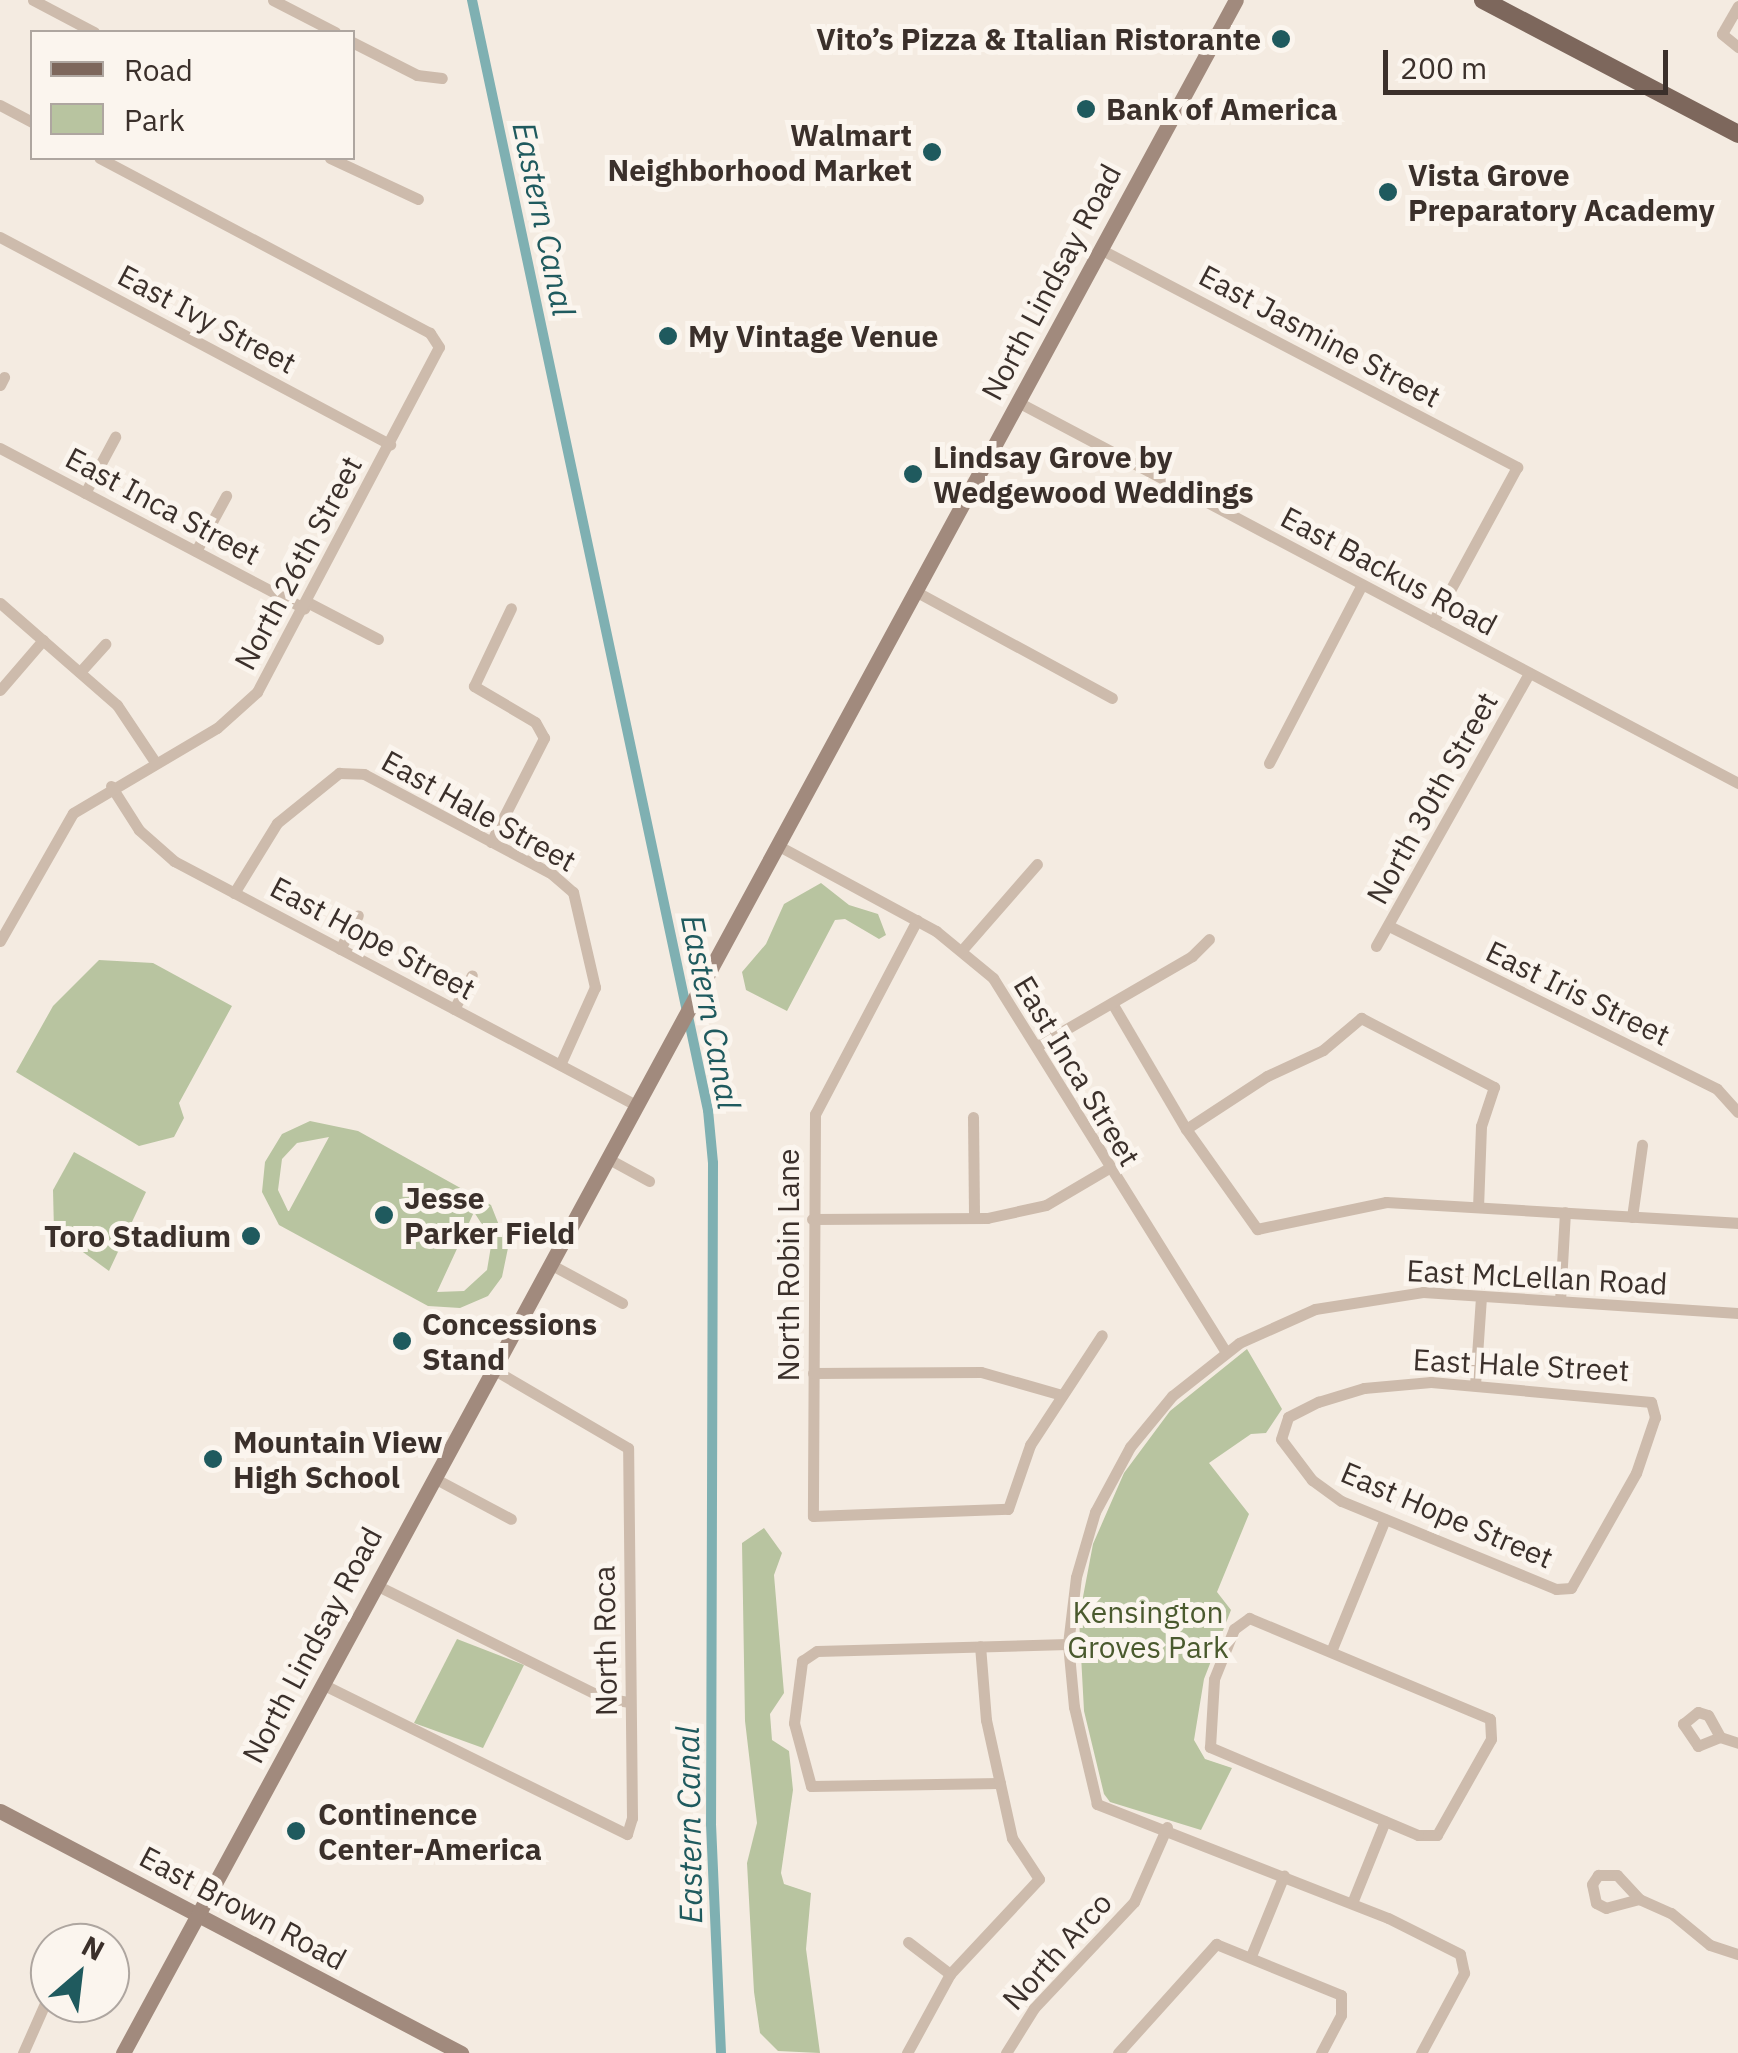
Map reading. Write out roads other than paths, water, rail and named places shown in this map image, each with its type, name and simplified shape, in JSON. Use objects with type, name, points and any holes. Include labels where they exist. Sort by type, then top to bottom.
[{"type":"main road","name":"North Lindsay Road","points":[[123,2053],[1236,0]]},
{"type":"main road","points":[[1483,0],[1738,134]]},
{"type":"main road","name":"East Brown Road","points":[[0,1811],[461,2053]]},
{"type":"street","points":[[33,0],[90,30]]},
{"type":"street","points":[[272,0],[331,30]]},
{"type":"street","points":[[1738,6],[1722,34],[1738,46]]},
{"type":"street","points":[[355,44],[417,75],[442,78]]},
{"type":"street","points":[[0,105],[30,121]]},
{"type":"street","name":"North 26th Street","points":[[0,942],[67,820],[111,786],[242,708],[305,605],[390,444],[439,335],[103,160]]},
{"type":"street","points":[[334,160],[418,199]]},
{"type":"street","name":"East Ivy Street","points":[[0,237],[390,444]]},
{"type":"street","name":"East Jasmine Street","points":[[1100,249],[1517,468],[1432,622]]},
{"type":"street","name":"East Backus Road","points":[[1018,402],[1738,783]]},
{"type":"street","points":[[85,493],[115,437]]},
{"type":"street","name":"East Inca Street","points":[[0,448],[196,551],[378,639]]},
{"type":"street","points":[[196,551],[226,496]]},
{"type":"street","points":[[1269,763],[1362,586]]},
{"type":"street","points":[[916,590],[1112,698]]},
{"type":"street","points":[[0,602],[125,714],[155,762]]},
{"type":"street","points":[[491,842],[544,738],[535,722],[474,686],[511,608]]},
{"type":"street","points":[[0,690],[43,640]]},
{"type":"street","points":[[80,672],[105,644]]},
{"type":"street","name":"North 30th Street","points":[[1376,946],[1529,673]]},
{"type":"street","name":"East Hale Street","points":[[234,893],[271,829],[349,770],[560,878],[582,910],[595,987],[560,1065]]},
{"type":"street","name":"East Hope Street","points":[[111,786],[156,847],[234,893],[636,1105]]},
{"type":"street","name":"East Inca Street","points":[[777,845],[917,920],[962,950],[1005,993],[1107,1168],[1226,1352]]},
{"type":"street","points":[[962,950],[1037,864]]},
{"type":"street","points":[[340,949],[358,915]]},
{"type":"street","name":"North Robin Lane","points":[[917,920],[815,1114],[813,1516],[1008,1509],[1030,1445],[1062,1394]]},
{"type":"street","name":"East Iris Street","points":[[1389,926],[1717,1090],[1738,1112]]},
{"type":"street","points":[[1037,1046],[1112,1003],[1209,939]]},
{"type":"street","points":[[454,1009],[472,975]]},
{"type":"street","points":[[1112,1003],[1186,1129],[1247,1218],[1262,1230],[1386,1202],[1738,1224]]},
{"type":"street","points":[[1186,1129],[1267,1076],[1323,1050],[1361,1018],[1494,1086],[1481,1126],[1478,1206]]},
{"type":"street","points":[[973,1117],[974,1218]]},
{"type":"street","points":[[1632,1217],[1642,1145]]},
{"type":"street","points":[[607,1158],[649,1181]]},
{"type":"street","points":[[812,1219],[974,1218],[1046,1204],[1107,1168]]},
{"type":"street","points":[[1560,1301],[1565,1212]]},
{"type":"street","points":[[550,1264],[622,1303]]},
{"type":"street","name":"East McLellan Road","points":[[1167,1828],[1096,1804],[1074,1708],[1068,1644],[1078,1563],[1111,1477],[1172,1396],[1226,1352],[1290,1319],[1342,1302],[1423,1292],[1738,1313]]},
{"type":"street","points":[[1475,1384],[1481,1296]]},
{"type":"street","points":[[813,1373],[981,1372],[1062,1394],[1102,1335]]},
{"type":"street","name":"North Roca","points":[[322,1684],[627,1834],[628,1448],[493,1369]]},
{"type":"street","name":"East Hale Street","points":[[1280,1429],[1297,1412],[1364,1388],[1475,1384],[1652,1402],[1654,1416],[1636,1473],[1566,1590]]},
{"type":"street","name":"East Hope Street","points":[[1280,1429],[1312,1480],[1385,1519],[1566,1590]]},
{"type":"street","points":[[434,1478],[512,1519]]},
{"type":"street","points":[[1332,1649],[1385,1519]]},
{"type":"street","points":[[376,1585],[604,1698],[630,1702]]},
{"type":"street","points":[[1244,1619],[1332,1649],[1474,1708],[1493,1723],[1491,1739],[1433,1837],[1385,1821],[1210,1746],[1214,1679],[1244,1619]]},
{"type":"street","points":[[1000,1784],[810,1786],[794,1723],[805,1657],[816,1651],[1068,1644]]},
{"type":"street","points":[[907,2053],[950,1974],[1039,1879],[1012,1838],[980,1646]]},
{"type":"street","points":[[1720,1736],[1738,1743]]},
{"type":"street","points":[[1352,1903],[1385,1821]]},
{"type":"street","points":[[1167,1828],[1352,1903],[1465,1961],[1421,2053]]},
{"type":"street","name":"North Arco","points":[[1006,2053],[1034,2008],[1134,1902],[1167,1828]]},
{"type":"street","points":[[1251,1956],[1284,1875]]},
{"type":"street","points":[[1639,1899],[1671,1913],[1710,1945],[1738,1954]]},
{"type":"street","points":[[908,1942],[950,1974]]},
{"type":"street","points":[[1118,2053],[1211,1946],[1251,1956],[1333,1989],[1343,2000],[1320,2053]]},
{"type":"street","points":[[23,2053],[36,2023]]},
{"type":"waterway","name":"Eastern Canal","points":[[472,0],[708,1110],[713,1163],[711,1824],[721,2053]]},
{"type":"place","name":"Vito’s Pizza & Italian Ristorante","points":[[1281,39]]},
{"type":"place","name":"Bank of America","points":[[1086,109]]},
{"type":"place","name":"Walmart Neighborhood Market","points":[[932,152]]},
{"type":"place","name":"Vista Grove Preparatory Academy","points":[[1388,192]]},
{"type":"place","name":"My Vintage Venue","points":[[668,336]]},
{"type":"place","name":"Lindsay Grove by Wedgewood Weddings","points":[[913,474]]},
{"type":"place","name":"Jesse Parker Field","points":[[384,1215]]},
{"type":"place","name":"Toro Stadium","points":[[251,1236]]},
{"type":"place","name":"Concessions Stand","points":[[402,1341]]},
{"type":"place","name":"Mountain View High School","points":[[213,1459]]},
{"type":"place","name":"Continence Center-America","points":[[296,1831]]},
{"type":"park label","name":"Kensington Groves Park","points":[[1148,1629]]}]
